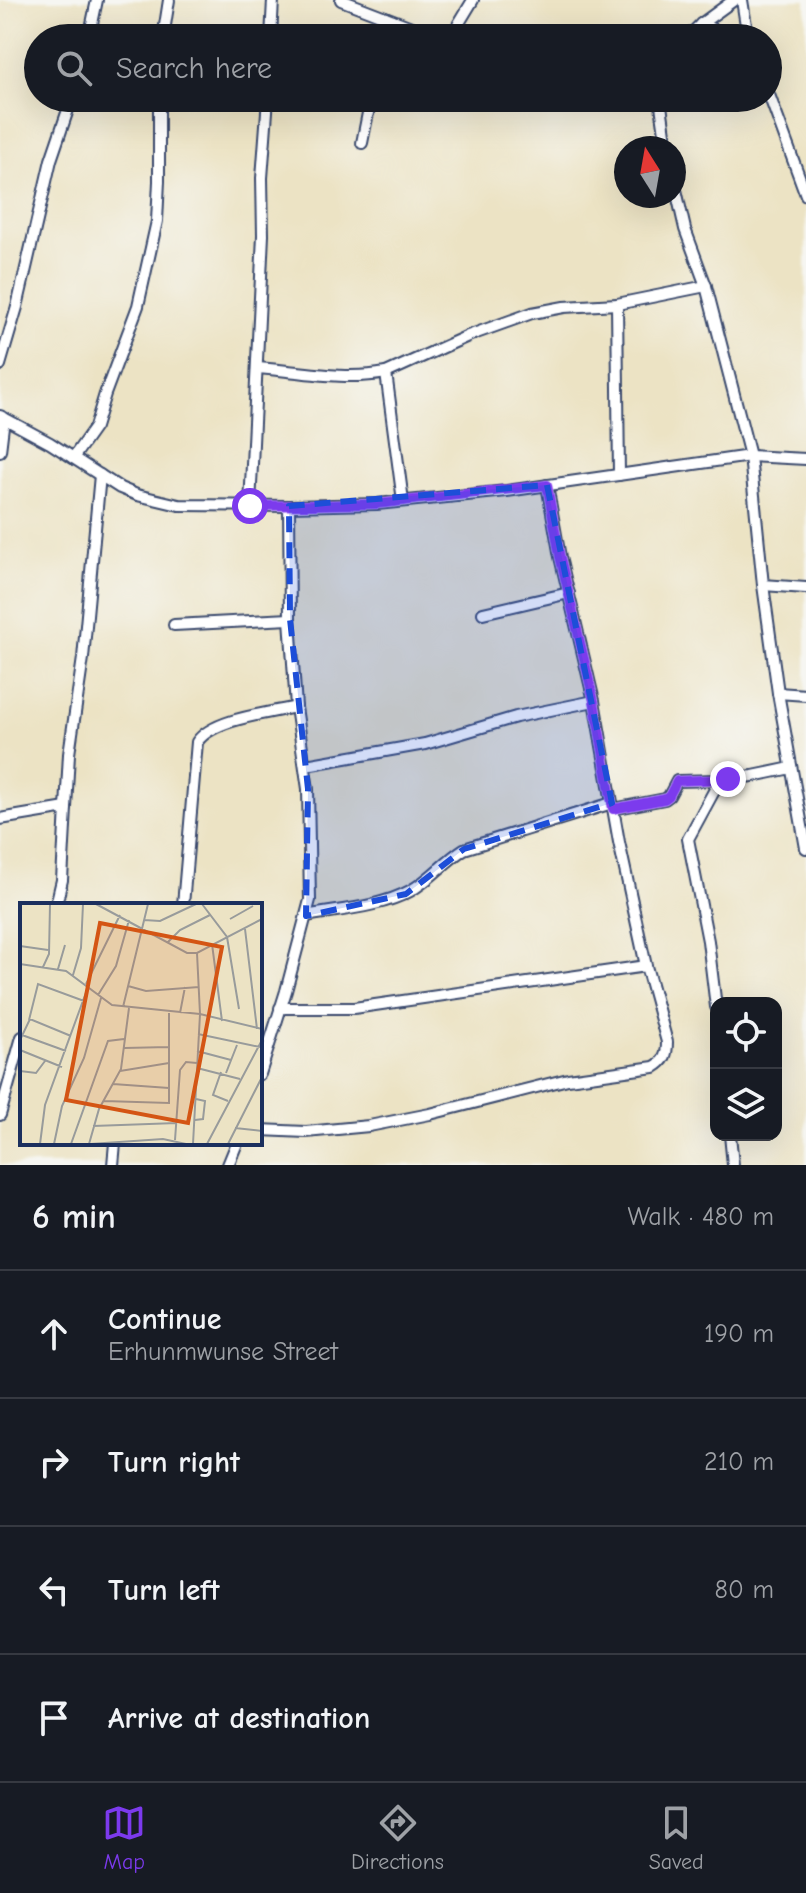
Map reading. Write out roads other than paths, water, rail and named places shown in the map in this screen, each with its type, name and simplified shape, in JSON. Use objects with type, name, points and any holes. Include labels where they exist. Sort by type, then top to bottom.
[{"type":"street","points":[[92,24],[97,0]]},
{"type":"street","points":[[165,24],[169,0]]},
{"type":"street","points":[[272,24],[273,0]]},
{"type":"street","points":[[341,0],[403,24]]},
{"type":"street","points":[[458,24],[473,0]]},
{"type":"street","points":[[701,24],[734,0]]},
{"type":"street","points":[[742,0],[746,24]]},
{"type":"street","points":[[384,24],[385,17]]},
{"type":"street","points":[[0,365],[17,307],[51,160],[67,112]]},
{"type":"street","points":[[73,458],[95,427],[138,306],[157,221],[159,112]]},
{"type":"street","points":[[250,506],[267,112]]},
{"type":"street","points":[[362,143],[368,112]]},
{"type":"street","points":[[662,112],[665,136]]},
{"type":"street","points":[[775,112],[806,195]]},
{"type":"street","points":[[680,208],[706,286],[750,456],[778,693],[791,768],[802,804],[806,848]]},
{"type":"street","points":[[257,368],[357,376],[386,373],[468,336],[532,313],[564,307],[617,304],[706,286]]},
{"type":"street","points":[[617,304],[619,475]]},
{"type":"street","points":[[386,373],[403,501]]},
{"type":"street","points":[[0,451],[2,417],[120,488],[137,495],[179,505],[250,506],[403,501],[547,485],[750,456],[806,459]]},
{"type":"street","points":[[56,903],[62,880],[69,754],[83,658],[100,475]]},
{"type":"street","points":[[262,1130],[306,1132],[369,1126],[568,1079],[654,1067],[667,1053],[667,1042],[646,966],[594,701],[547,485]]},
{"type":"street","points":[[262,1067],[310,900],[306,765],[296,707],[290,619],[289,506]]},
{"type":"street","points":[[763,585],[806,588]]},
{"type":"street","points":[[483,613],[569,593]]},
{"type":"street","points":[[174,625],[290,619]]},
{"type":"street","points":[[778,693],[806,695]]},
{"type":"street","points":[[306,765],[425,744],[516,717],[594,701]]},
{"type":"street","points":[[183,903],[197,742],[202,734],[216,727],[296,707]]},
{"type":"street","points":[[306,916],[406,894],[464,849],[613,806],[665,799],[677,781],[720,780],[791,768]]},
{"type":"street","points":[[715,997],[708,941],[688,839],[720,780]]},
{"type":"street","points":[[0,819],[66,808]]},
{"type":"street","points":[[280,1008],[354,1008],[646,966]]},
{"type":"street","points":[[0,1115],[20,1044]]},
{"type":"street","points":[[731,1141],[733,1165]]},
{"type":"street","points":[[113,1165],[115,1145]]},
{"type":"street","points":[[228,1165],[236,1145]]}]
